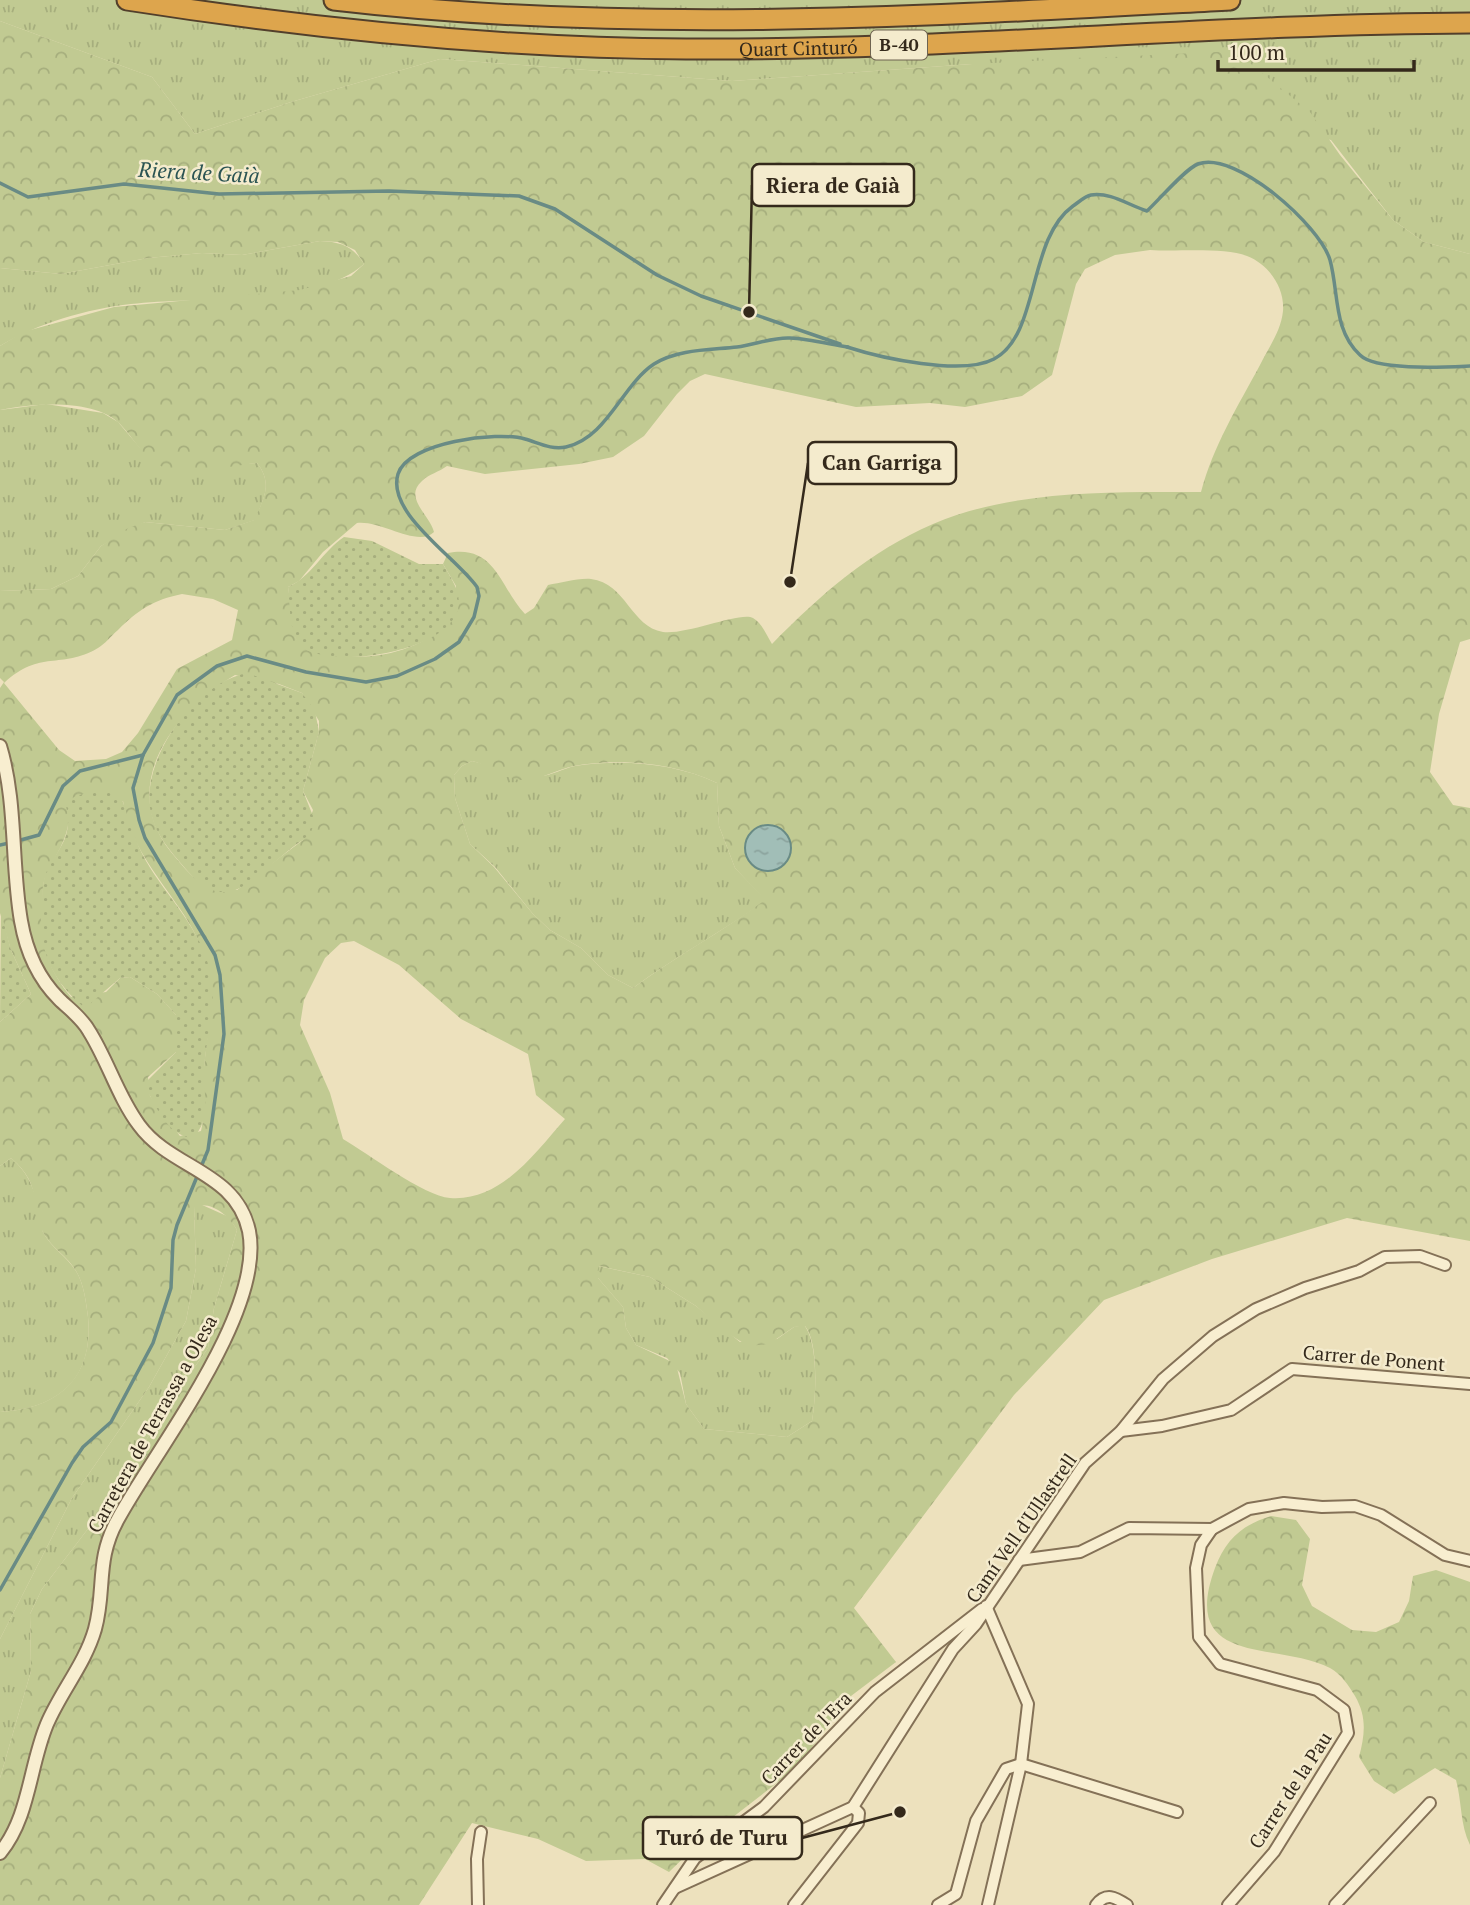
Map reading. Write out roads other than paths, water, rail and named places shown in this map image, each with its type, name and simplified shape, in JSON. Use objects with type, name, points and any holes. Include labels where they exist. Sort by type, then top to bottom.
[{"type":"highway","name":"Quart Cinturó","points":[[127,0],[238,18],[481,41],[699,49],[915,45],[1271,27],[1470,23]]},
{"type":"highway","name":"Quart Cinturó","points":[[336,0],[480,13],[699,20],[868,19],[1230,0]]},
{"type":"street","name":"Carretera de Terrassa a Olesa","points":[[0,746],[21,920],[34,966],[57,997],[88,1028],[140,1127],[168,1154],[207,1173],[231,1194],[245,1218],[250,1253],[239,1302],[208,1369],[108,1539],[99,1580],[98,1613],[91,1641],[49,1719],[14,1835],[0,1853]]},
{"type":"street","name":"Camí Vell d'Ullastrell","points":[[852,1807],[953,1649],[976,1624],[1085,1463],[1121,1431],[1163,1379],[1213,1336],[1256,1309],[1305,1288],[1359,1271],[1385,1257],[1420,1256],[1445,1265]]},
{"type":"street","name":"Carrer de Ponent","points":[[1121,1431],[1162,1426],[1231,1410],[1292,1369],[1470,1384]]},
{"type":"street","points":[[1019,1560],[1080,1552],[1129,1528],[1212,1529],[1249,1509],[1284,1503],[1322,1507],[1355,1506],[1381,1515],[1445,1555],[1470,1562]]},
{"type":"street","name":"Carrer de la Pau","points":[[1212,1529],[1201,1545],[1196,1568],[1199,1637],[1220,1664],[1317,1690],[1344,1710],[1348,1733],[1274,1852],[1228,1905]]},
{"type":"street","points":[[986,1606],[1028,1704],[1027,1734],[988,1905]]},
{"type":"street","name":"Carrer de l'Era","points":[[663,1905],[695,1858],[764,1807],[875,1692],[986,1606]]},
{"type":"street","points":[[939,1905],[956,1895],[976,1821],[1006,1769],[1021,1764],[1177,1812]]},
{"type":"street","points":[[1335,1905],[1430,1803]]},
{"type":"street","points":[[674,1888],[852,1807],[859,1813],[858,1823],[800,1903]]},
{"type":"street","points":[[478,1905],[477,1859],[481,1832]]},
{"type":"street","points":[[1096,1905],[1112,1896],[1127,1905]]},
{"type":"water","points":[[768,825],[784,832],[791,848],[784,864],[768,871],[752,864],[745,848],[752,832]]},
{"type":"waterway","name":"Riera de Gaià","points":[[847,347],[880,356],[942,366],[980,364],[994,359],[1009,347],[1019,330],[1048,240],[1058,221],[1073,206],[1086,197],[1098,195],[1112,197],[1147,211],[1193,167],[1214,163],[1233,168],[1274,194],[1294,211],[1323,246],[1330,260],[1341,323],[1351,345],[1360,355],[1381,364],[1396,366],[1470,366]]},
{"type":"waterway","name":"Riera de Gaià","points":[[0,183],[28,197],[124,184],[219,194],[389,191],[519,196],[555,209],[657,275],[701,296],[840,344]]},
{"type":"waterway","points":[[0,1590],[72,1463],[83,1447],[111,1422],[153,1343],[171,1288],[173,1240],[177,1225],[208,1150],[224,1034],[220,975],[215,955],[145,838],[133,788],[143,755],[177,695],[217,666],[247,656],[306,672],[366,682],[397,676],[435,659],[459,642],[474,617],[479,596],[477,587],[467,575],[425,534],[402,504],[397,489],[398,474],[405,463],[418,454],[435,447],[475,438],[512,437],[555,448],[580,442],[593,433],[643,373],[673,355],[784,338],[848,347]]},
{"type":"waterway","points":[[17,841],[39,835],[63,786],[80,771],[143,755]]},
{"type":"waterway","points":[[0,845],[9,843]]},
{"type":"place","name":"Riera de Gaià","points":[[749,312]]},
{"type":"place","name":"Can Garriga","points":[[790,582]]},
{"type":"place","name":"Turó de Turu","points":[[900,1812]]}]
